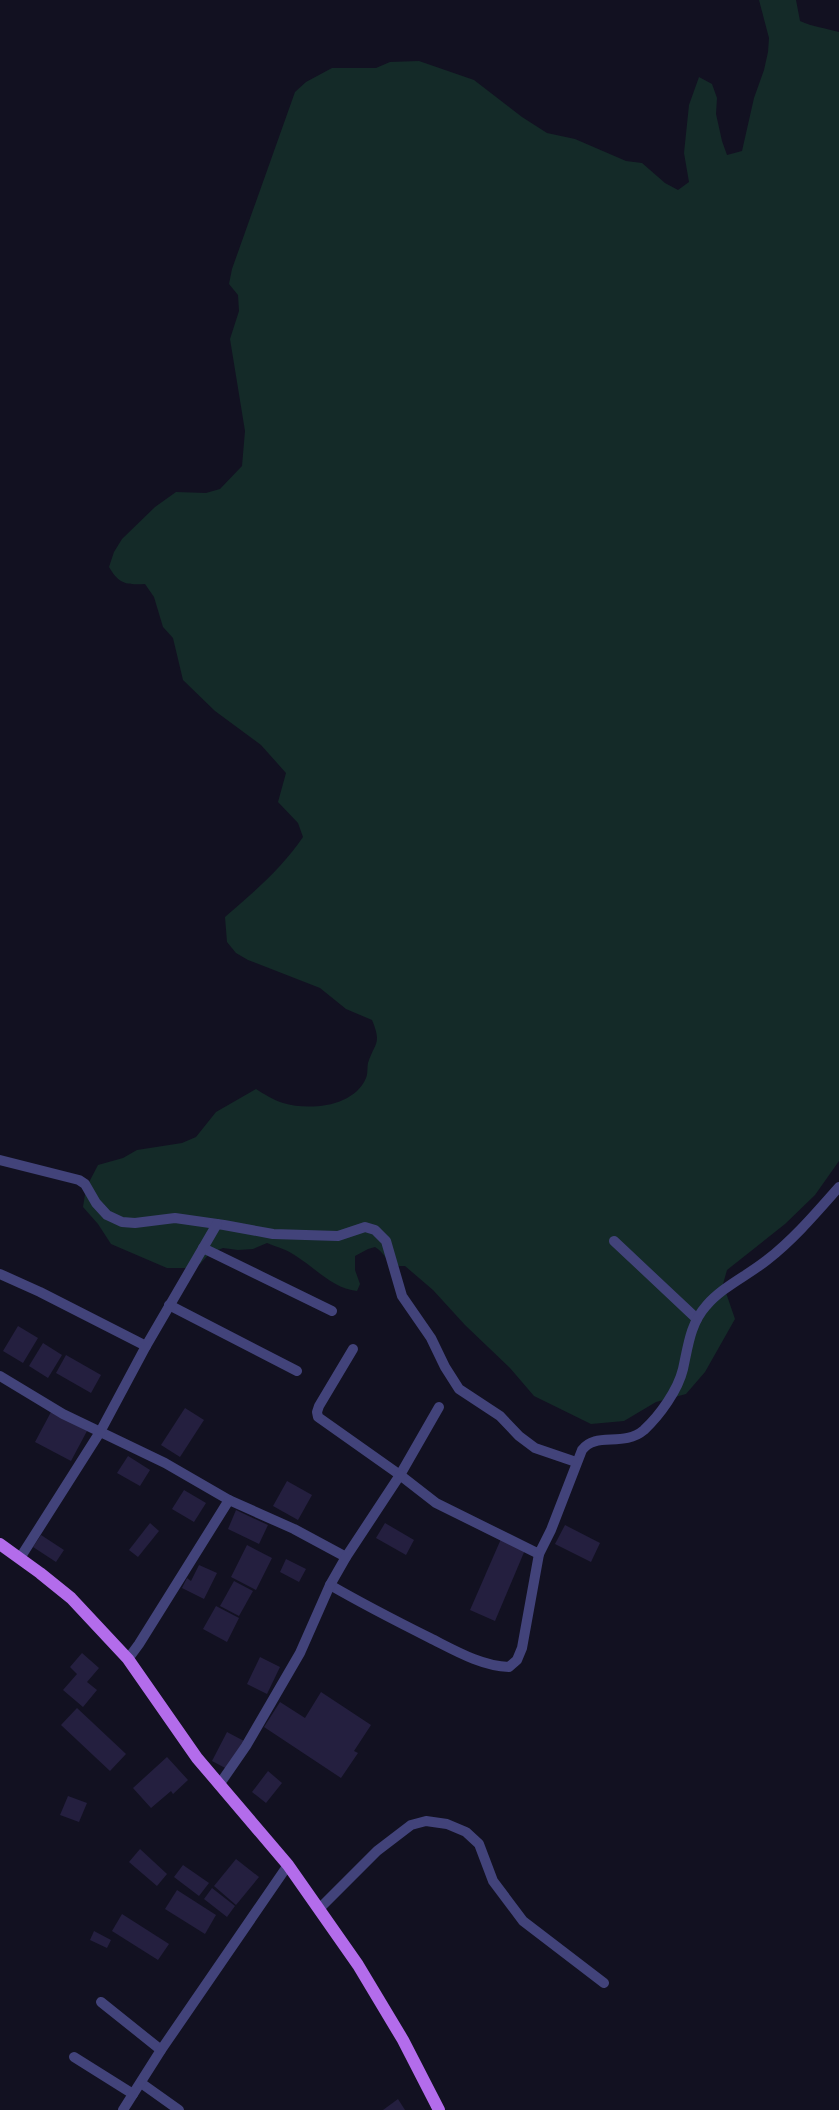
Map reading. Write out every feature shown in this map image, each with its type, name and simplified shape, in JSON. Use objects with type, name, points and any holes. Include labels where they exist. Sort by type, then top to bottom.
[{"type":"main road","points":[[0,1544],[71,1598],[128,1659],[197,1758],[288,1865],[320,1908],[378,1997],[439,2110]]},
{"type":"street","points":[[0,1160],[79,1180],[107,1215],[122,1222],[135,1223],[175,1218],[273,1234],[338,1236],[365,1227],[375,1230],[386,1241],[402,1296],[431,1338],[445,1367],[459,1389],[500,1416],[519,1436],[535,1448],[576,1462]]},
{"type":"street","points":[[330,1586],[458,1652],[498,1667],[509,1667],[518,1660],[522,1648],[539,1554],[555,1520],[576,1462],[586,1444],[600,1440],[624,1440],[635,1436],[654,1418],[678,1382],[686,1347],[697,1319],[713,1298],[766,1261],[788,1242],[839,1187]]},
{"type":"street","points":[[20,1558],[100,1432],[169,1305],[217,1224]]},
{"type":"street","points":[[614,1242],[697,1319]]},
{"type":"street","points":[[203,1248],[332,1311]]},
{"type":"street","points":[[0,1274],[40,1292],[146,1346]]},
{"type":"street","points":[[169,1305],[297,1371]]},
{"type":"street","points":[[353,1349],[319,1406],[318,1417],[436,1503],[539,1554]]},
{"type":"street","points":[[0,1376],[63,1414],[165,1463],[229,1500],[294,1529],[346,1558]]},
{"type":"street","points":[[219,1785],[246,1746],[300,1653],[330,1586],[346,1558],[400,1475],[439,1407]]},
{"type":"street","points":[[128,1659],[229,1500]]},
{"type":"street","points":[[320,1908],[377,1850],[411,1824],[426,1821],[447,1824],[466,1832],[479,1844],[493,1881],[523,1921],[604,1983]]},
{"type":"street","points":[[123,2110],[161,2050],[288,1865]]},
{"type":"street","points":[[101,2002],[161,2050]]},
{"type":"street","points":[[74,2056],[133,2094]]},
{"type":"street","points":[[141,2083],[179,2110]]},
{"type":"green space","points":[[759,0],[796,0],[800,21],[839,32],[839,1161],[815,1195],[785,1224],[727,1270],[723,1284],[735,1319],[705,1372],[686,1394],[656,1402],[624,1421],[591,1424],[534,1396],[510,1368],[465,1325],[433,1290],[405,1266],[391,1263],[375,1247],[355,1256],[355,1270],[360,1284],[357,1291],[340,1286],[293,1254],[267,1243],[253,1249],[223,1248],[210,1253],[200,1264],[188,1268],[167,1268],[111,1244],[98,1224],[83,1207],[86,1188],[98,1165],[123,1158],[137,1150],[182,1143],[196,1137],[216,1112],[256,1089],[279,1102],[305,1107],[330,1104],[352,1095],[360,1088],[366,1078],[368,1063],[377,1039],[372,1020],[346,1009],[320,988],[248,960],[236,953],[227,942],[225,917],[276,870],[303,837],[298,823],[278,802],[286,773],[261,745],[215,711],[183,680],[173,638],[163,627],[154,597],[145,584],[128,584],[116,577],[109,567],[114,552],[122,539],[155,507],[176,492],[206,493],[220,489],[242,466],[245,431],[230,339],[239,311],[238,295],[229,284],[232,269],[295,92],[306,82],[332,68],[376,68],[390,62],[419,61],[474,80],[522,117],[547,133],[575,139],[626,161],[642,163],[665,183],[678,190],[689,182],[684,153],[689,105],[699,77],[712,84],[717,98],[716,114],[727,155],[742,151],[754,98],[768,52],[769,38]]},
{"type":"building","points":[[18,1326],[38,1338],[23,1363],[3,1351]]},
{"type":"building","points":[[43,1343],[62,1355],[48,1378],[29,1366]]},
{"type":"building","points":[[66,1355],[101,1375],[91,1393],[56,1373]]},
{"type":"building","points":[[185,1408],[204,1420],[180,1457],[161,1445]]},
{"type":"building","points":[[51,1412],[87,1431],[71,1461],[35,1442]]},
{"type":"building","points":[[128,1456],[150,1470],[140,1486],[117,1473]]},
{"type":"building","points":[[287,1481],[312,1495],[298,1520],[273,1506]]},
{"type":"building","points":[[184,1490],[206,1503],[194,1522],[172,1509]]},
{"type":"building","points":[[236,1510],[268,1525],[259,1544],[228,1529]]},
{"type":"building","points":[[150,1523],[159,1531],[138,1557],[129,1550]]},
{"type":"building","points":[[385,1523],[414,1540],[406,1555],[376,1538]]},
{"type":"building","points":[[565,1525],[600,1543],[591,1562],[555,1544]]},
{"type":"building","points":[[41,1535],[64,1550],[56,1562],[33,1547]]},
{"type":"building","points":[[501,1539],[525,1550],[495,1621],[470,1610]]},
{"type":"building","points":[[247,1545],[272,1558],[256,1590],[231,1577]]},
{"type":"building","points":[[286,1559],[306,1569],[299,1582],[280,1572]]},
{"type":"building","points":[[199,1565],[217,1573],[204,1599],[182,1588],[187,1578],[191,1581]]},
{"type":"building","points":[[234,1581],[253,1591],[239,1616],[220,1606]]},
{"type":"building","points":[[216,1606],[239,1618],[227,1642],[203,1629]]},
{"type":"building","points":[[82,1653],[99,1668],[87,1682],[97,1690],[83,1707],[63,1690],[77,1674],[70,1667]]},
{"type":"building","points":[[260,1657],[280,1667],[267,1694],[247,1684]]},
{"type":"building","points":[[321,1692],[371,1725],[354,1751],[358,1753],[341,1778],[264,1727],[280,1702],[305,1718]]},
{"type":"building","points":[[77,1708],[126,1754],[110,1771],[61,1725]]},
{"type":"building","points":[[227,1732],[244,1741],[229,1770],[212,1761]]},
{"type":"building","points":[[167,1757],[188,1780],[173,1794],[171,1791],[151,1808],[133,1788]]},
{"type":"building","points":[[268,1771],[282,1783],[266,1803],[252,1792]]},
{"type":"building","points":[[68,1796],[87,1803],[79,1822],[60,1815]]},
{"type":"building","points":[[140,1849],[167,1874],[157,1886],[129,1862]]},
{"type":"building","points":[[236,1859],[259,1877],[236,1905],[214,1886]]},
{"type":"building","points":[[183,1865],[209,1883],[199,1896],[174,1877]]},
{"type":"building","points":[[212,1888],[235,1906],[227,1917],[204,1899]]},
{"type":"building","points":[[177,1890],[216,1915],[205,1934],[165,1909]]},
{"type":"building","points":[[122,1914],[169,1944],[158,1960],[112,1931]]},
{"type":"building","points":[[94,1931],[111,1940],[107,1948],[90,1940]]},
{"type":"building","points":[[398,2099],[405,2110],[383,2110]]}]
